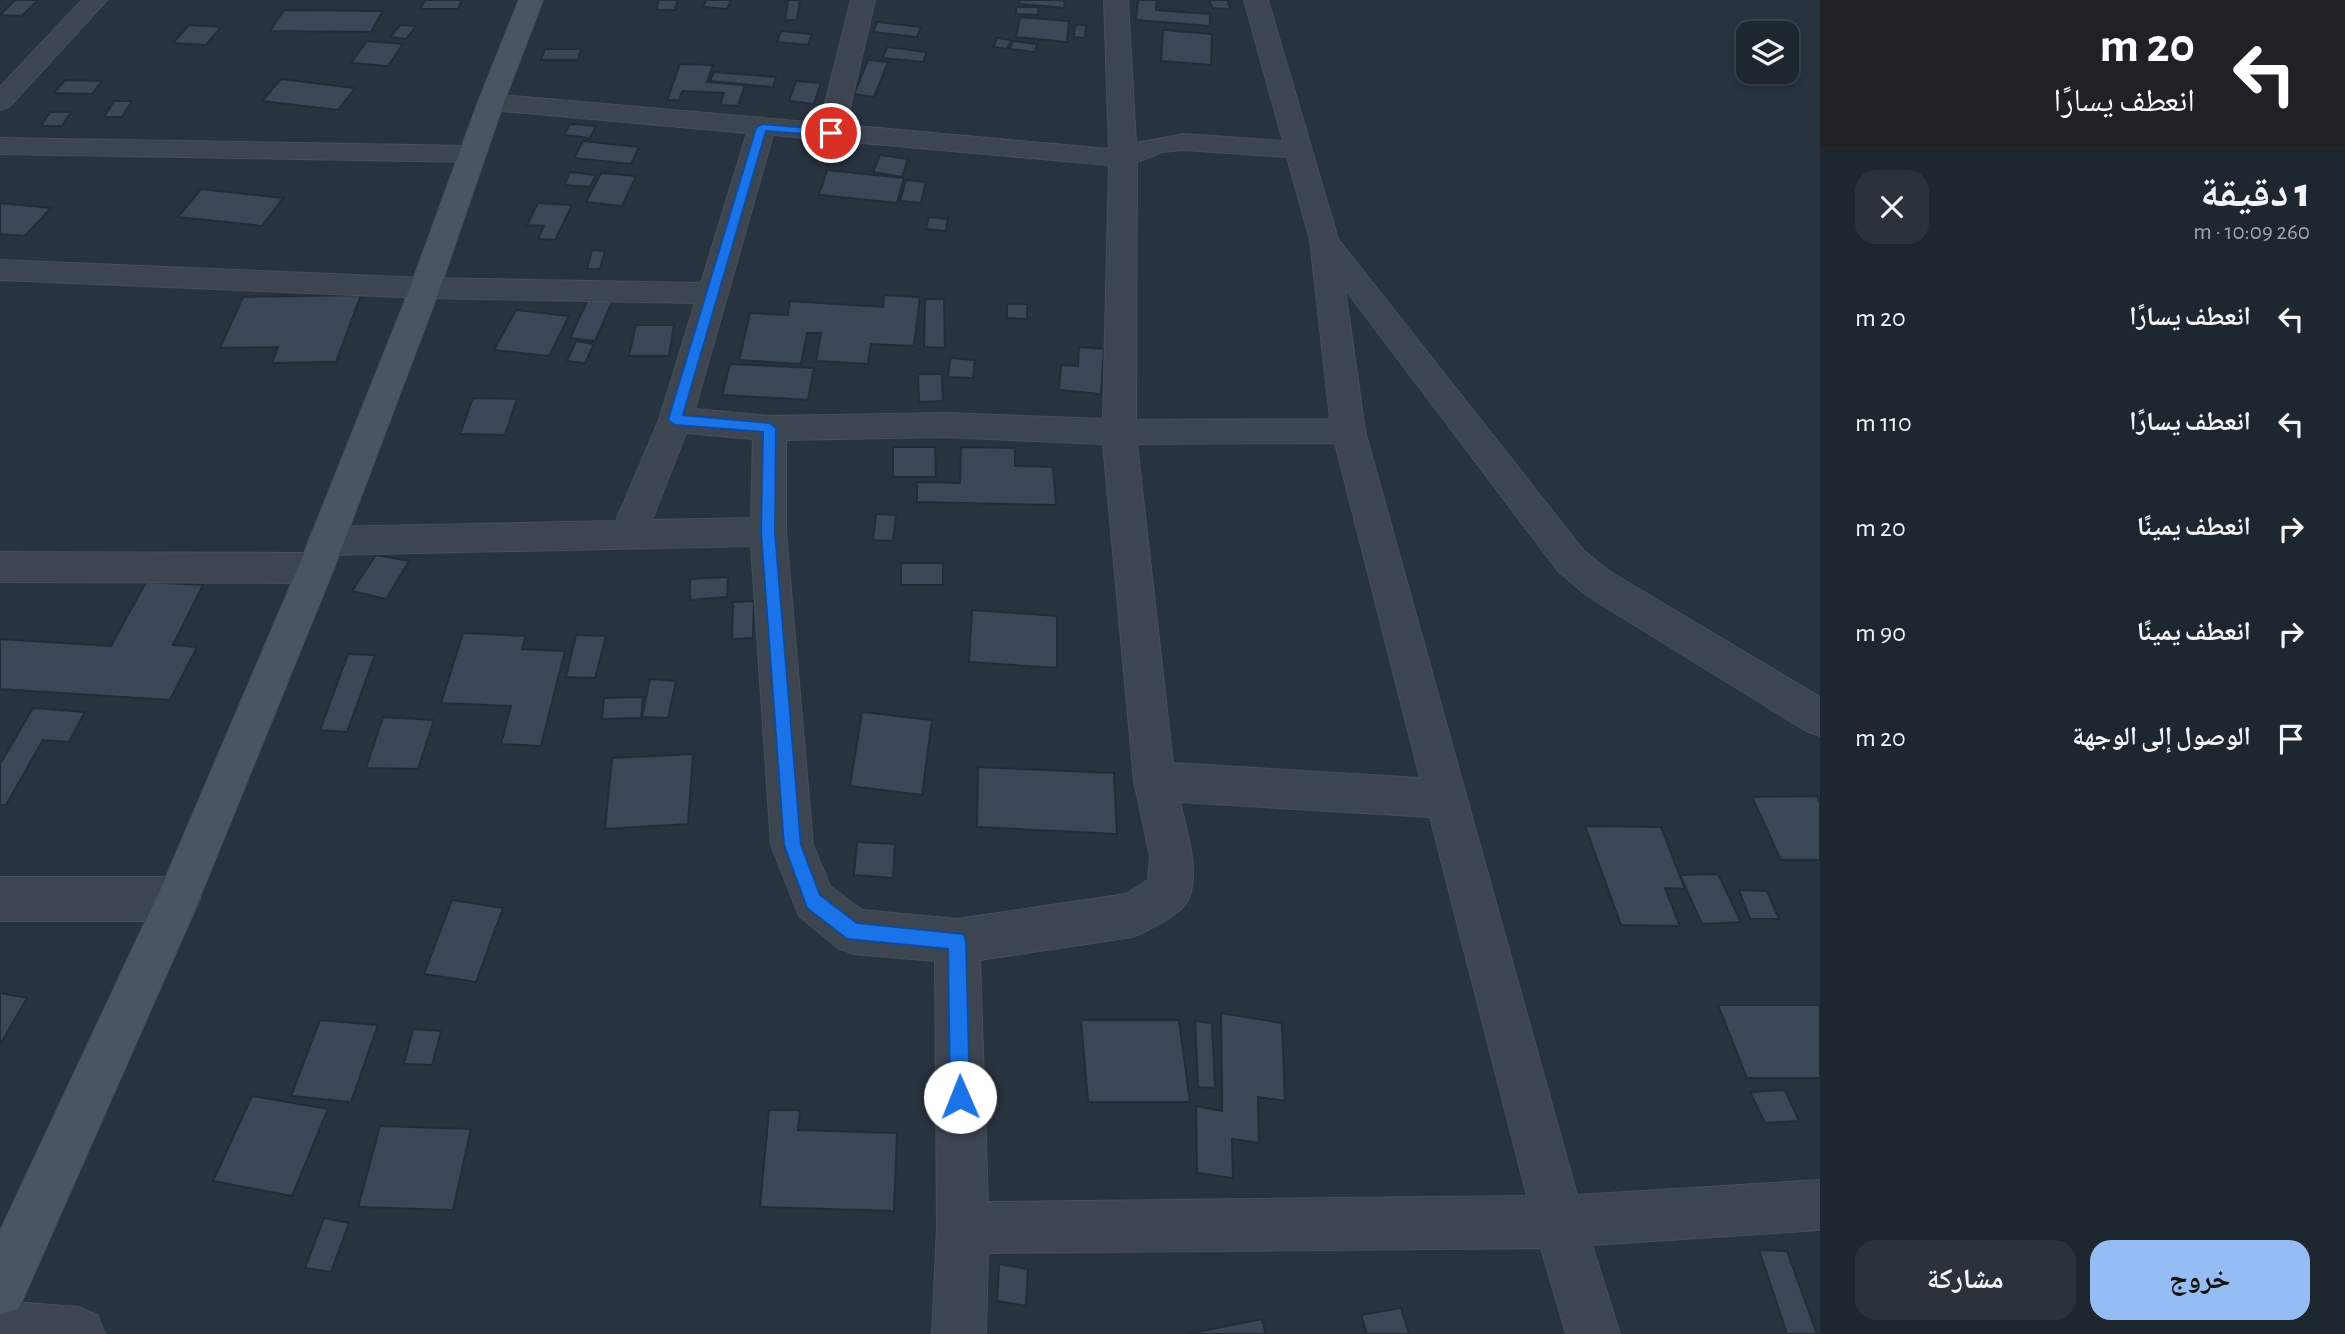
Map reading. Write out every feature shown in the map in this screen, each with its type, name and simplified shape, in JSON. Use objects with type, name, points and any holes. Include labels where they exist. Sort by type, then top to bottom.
[{"type":"main road","points":[[0,1289],[16,1218],[178,899],[321,555],[425,288],[491,102],[531,0]]},
{"type":"street","points":[[0,102],[95,0]]},
{"type":"street","points":[[831,133],[863,0]]},
{"type":"street","points":[[770,428],[768,532],[792,845],[814,901],[854,932],[957,941],[1133,915],[1169,891],[1171,856],[1155,781],[1119,432],[1123,158],[1116,0]]},
{"type":"street","points":[[1256,0],[1296,150],[1324,240],[1348,431],[1559,1222],[1593,1334]]},
{"type":"street","points":[[491,102],[1123,158],[1152,145],[1194,143],[1296,150]]},
{"type":"street","points":[[628,535],[675,420],[762,128]]},
{"type":"street","points":[[0,146],[473,154]]},
{"type":"street","points":[[1324,240],[1571,561],[1599,584],[1633,606],[1820,718]]},
{"type":"street","points":[[0,270],[425,288],[714,293]]},
{"type":"street","points":[[675,420],[770,428],[945,425],[1119,432],[1348,431]]},
{"type":"street","points":[[0,567],[321,555],[628,535],[768,532]]},
{"type":"street","points":[[1155,781],[1447,799]]},
{"type":"street","points":[[0,899],[178,899]]},
{"type":"street","points":[[957,941],[963,1228],[959,1334]]},
{"type":"street","points":[[963,1228],[1559,1222],[1820,1205]]},
{"type":"street","points":[[0,1328],[78,1334]]},
{"type":"building","points":[[15,0],[38,0],[22,16],[0,15]]},
{"type":"building","points":[[425,0],[462,0],[458,9],[420,9]]},
{"type":"building","points":[[659,0],[678,0],[674,10],[656,10]]},
{"type":"building","points":[[706,0],[731,0],[727,9],[703,7]]},
{"type":"building","points":[[788,0],[800,0],[797,20],[785,20]]},
{"type":"building","points":[[1020,0],[1065,1],[1064,8],[1019,4]]},
{"type":"building","points":[[1138,0],[1157,0],[1156,10],[1210,14],[1210,26],[1136,20]]},
{"type":"building","points":[[1209,0],[1228,0],[1230,9],[1212,8]]},
{"type":"building","points":[[1016,7],[1038,7],[1038,15],[1016,14]]},
{"type":"building","points":[[284,10],[383,11],[371,32],[270,31]]},
{"type":"building","points":[[1020,17],[1069,21],[1067,42],[1016,37]]},
{"type":"building","points":[[877,22],[921,27],[917,37],[873,32]]},
{"type":"building","points":[[189,25],[221,27],[206,45],[173,43]]},
{"type":"building","points":[[400,25],[416,26],[406,39],[390,37]]},
{"type":"building","points":[[1075,25],[1086,25],[1085,38],[1074,37]]},
{"type":"building","points":[[1163,30],[1212,34],[1211,65],[1161,61]]},
{"type":"building","points":[[781,31],[812,34],[808,45],[777,42]]},
{"type":"building","points":[[997,38],[1011,40],[1007,49],[993,47]]},
{"type":"building","points":[[367,41],[403,44],[388,66],[351,63]]},
{"type":"building","points":[[1013,41],[1037,44],[1035,52],[1010,49]]},
{"type":"building","points":[[887,47],[927,52],[923,62],[883,58]]},
{"type":"building","points":[[545,49],[581,49],[578,60],[541,60]]},
{"type":"building","points":[[868,60],[888,62],[874,97],[854,94]]},
{"type":"building","points":[[680,64],[713,65],[707,82],[745,85],[738,106],[720,105],[724,93],[682,91],[679,100],[667,100]]},
{"type":"building","points":[[714,72],[776,77],[773,87],[710,81]]},
{"type":"building","points":[[281,79],[355,88],[338,110],[262,101]]},
{"type":"building","points":[[65,80],[102,81],[92,94],[54,93]]},
{"type":"building","points":[[796,81],[821,83],[814,104],[789,101]]},
{"type":"building","points":[[114,101],[132,101],[122,117],[104,117]]},
{"type":"building","points":[[50,112],[71,112],[62,126],[41,126]]},
{"type":"building","points":[[570,124],[596,126],[590,138],[564,135]]},
{"type":"building","points":[[583,141],[639,147],[631,164],[574,158]]},
{"type":"building","points":[[880,155],[908,159],[902,177],[873,172]]},
{"type":"building","points":[[827,170],[904,178],[897,203],[819,195]]},
{"type":"building","points":[[570,172],[596,175],[590,187],[564,185]]},
{"type":"building","points":[[601,173],[636,176],[622,206],[586,202]]},
{"type":"building","points":[[906,180],[926,182],[921,203],[900,201]]},
{"type":"building","points":[[201,189],[283,198],[262,226],[178,217]]},
{"type":"building","points":[[0,203],[51,208],[25,236],[0,234]]},
{"type":"building","points":[[538,203],[572,205],[555,240],[538,239],[544,226],[527,225]]},
{"type":"building","points":[[929,217],[948,219],[946,231],[926,229]]},
{"type":"building","points":[[592,250],[605,251],[600,269],[587,269]]},
{"type":"building","points":[[361,295],[336,362],[272,363],[278,347],[220,348],[243,297]]},
{"type":"building","points":[[884,295],[920,297],[914,346],[871,344],[868,364],[816,361],[821,333],[807,333],[801,364],[739,360],[750,313],[788,315],[790,301],[883,307]]},
{"type":"building","points":[[589,297],[613,300],[595,341],[570,338]]},
{"type":"building","points":[[925,299],[944,299],[945,348],[924,347]]},
{"type":"building","points":[[1007,304],[1027,304],[1027,319],[1007,318]]},
{"type":"building","points":[[516,310],[569,316],[549,356],[494,350]]},
{"type":"building","points":[[636,325],[674,325],[669,356],[629,356]]},
{"type":"building","points":[[576,341],[594,344],[585,363],[567,361]]},
{"type":"building","points":[[1079,347],[1104,349],[1101,394],[1059,390],[1061,365],[1078,366]]},
{"type":"building","points":[[950,358],[975,360],[973,378],[948,377]]},
{"type":"building","points":[[730,364],[814,368],[808,400],[722,395]]},
{"type":"building","points":[[918,374],[942,374],[943,401],[919,402]]},
{"type":"building","points":[[473,398],[517,399],[505,435],[460,434]]},
{"type":"building","points":[[893,447],[935,447],[936,477],[893,477]]},
{"type":"building","points":[[961,447],[1015,448],[1015,466],[1053,467],[1056,505],[917,502],[917,482],[960,483]]},
{"type":"building","points":[[876,514],[896,515],[893,541],[873,540]]},
{"type":"building","points":[[376,555],[409,561],[386,599],[352,591]]},
{"type":"building","points":[[901,563],[943,563],[943,585],[901,585]]},
{"type":"building","points":[[728,577],[727,597],[690,600],[690,579]]},
{"type":"building","points":[[146,582],[203,585],[173,645],[197,647],[170,700],[0,689],[0,639],[111,646]]},
{"type":"building","points":[[754,601],[753,638],[732,639],[733,602]]},
{"type":"building","points":[[972,610],[1057,616],[1057,668],[969,662]]},
{"type":"building","points":[[463,633],[526,636],[522,649],[565,651],[541,746],[501,744],[511,706],[441,703]]},
{"type":"building","points":[[576,635],[606,636],[595,678],[566,677]]},
{"type":"building","points":[[348,654],[375,655],[347,732],[320,730]]},
{"type":"building","points":[[650,679],[676,681],[668,718],[642,717]]},
{"type":"building","points":[[643,697],[641,718],[602,719],[604,698]]},
{"type":"building","points":[[33,708],[85,712],[69,742],[43,740],[6,805],[0,805],[0,764]]},
{"type":"building","points":[[862,712],[932,720],[922,795],[850,786]]},
{"type":"building","points":[[383,717],[434,720],[418,769],[366,768]]},
{"type":"building","points":[[693,754],[688,824],[605,829],[612,758]]},
{"type":"building","points":[[978,767],[1114,773],[1117,834],[977,827]]},
{"type":"building","points":[[1817,796],[1820,803],[1820,860],[1781,860],[1752,797]]},
{"type":"building","points":[[1585,826],[1661,827],[1685,889],[1665,888],[1680,926],[1621,925]]},
{"type":"building","points":[[857,842],[895,844],[893,878],[854,875]]},
{"type":"building","points":[[1718,874],[1741,922],[1702,924],[1680,875]]},
{"type":"building","points":[[1739,890],[1767,891],[1779,919],[1750,919]]},
{"type":"building","points":[[452,900],[503,908],[476,982],[424,974]]},
{"type":"building","points":[[0,993],[27,998],[0,1045]]},
{"type":"building","points":[[1718,1005],[1820,1005],[1820,1078],[1747,1078]]},
{"type":"building","points":[[1221,1013],[1282,1023],[1285,1101],[1258,1097],[1259,1143],[1232,1139],[1233,1178],[1197,1173],[1196,1106],[1222,1111]]},
{"type":"building","points":[[320,1020],[378,1025],[351,1102],[291,1096]]},
{"type":"building","points":[[1081,1020],[1179,1020],[1190,1102],[1088,1102]]},
{"type":"building","points":[[1195,1021],[1212,1023],[1215,1088],[1198,1087]]},
{"type":"building","points":[[413,1029],[441,1031],[432,1065],[404,1064]]},
{"type":"building","points":[[1785,1090],[1799,1121],[1765,1123],[1750,1092]]},
{"type":"building","points":[[252,1096],[328,1109],[292,1196],[213,1181]]},
{"type":"building","points":[[769,1110],[800,1110],[798,1130],[897,1133],[894,1211],[760,1207]]},
{"type":"building","points":[[380,1126],[471,1129],[453,1210],[358,1207]]},
{"type":"building","points":[[324,1218],[349,1223],[331,1272],[305,1268]]},
{"type":"building","points":[[1759,1250],[1787,1251],[1817,1334],[1787,1334]]},
{"type":"building","points":[[999,1264],[1028,1269],[1026,1306],[997,1301]]},
{"type":"building","points":[[1401,1308],[1409,1334],[1367,1334],[1361,1315]]},
{"type":"building","points":[[1262,1319],[1266,1334],[1187,1334]]},
{"type":"route","points":[[831,133],[762,128],[675,420],[770,428],[768,532],[792,845],[814,901],[854,932],[957,941],[960,1097]]}]
